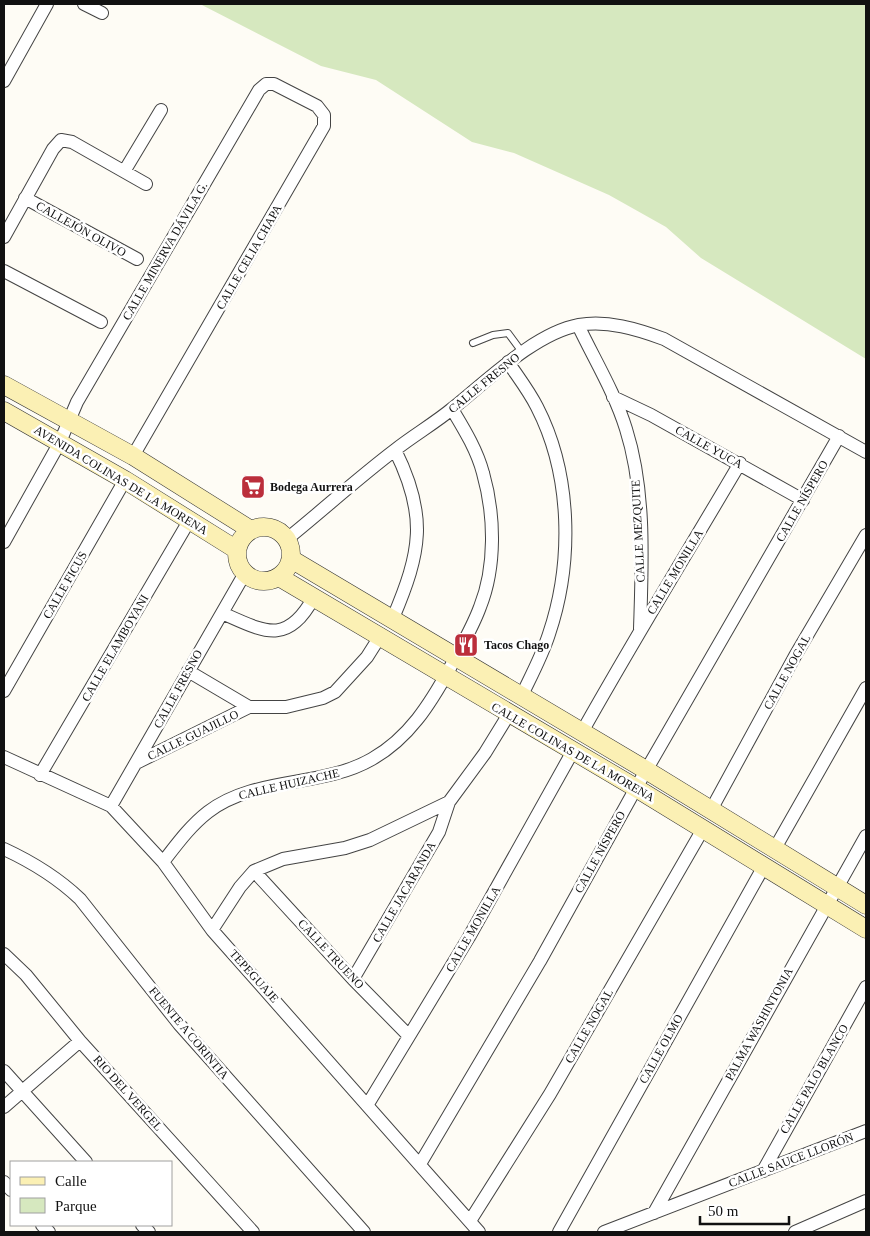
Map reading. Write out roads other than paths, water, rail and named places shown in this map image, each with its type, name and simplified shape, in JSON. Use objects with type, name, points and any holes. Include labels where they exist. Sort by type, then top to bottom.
[{"type":"street","points":[[4,81],[47,4]]},
{"type":"street","points":[[84,4],[102,13]]},
{"type":"street","name":"CALLE MINERVA DÁVILA G.","points":[[4,542],[60,442],[87,385],[259,90],[266,84]]},
{"type":"street","name":"CALLE CELIA CHAPA","points":[[133,456],[324,126],[324,115],[317,106],[274,84],[266,84]]},
{"type":"street","points":[[125,170],[161,110]]},
{"type":"street","points":[[4,237],[53,149],[61,140],[72,142],[125,170],[146,184]]},
{"type":"street","name":"CALLEJÓN OLIVO","points":[[25,198],[137,260]]},
{"type":"street","points":[[4,271],[101,322]]},
{"type":"street","name":"CALLE FRESNO","points":[[287,539],[394,450],[452,408],[508,362],[548,337],[578,325],[620,326],[643,331],[664,339],[866,452]]},
{"type":"street","name":"CALLE MEZQUITE","points":[[578,325],[613,397],[626,429],[638,498],[641,557],[640,629]]},
{"type":"street","points":[[508,362],[537,407],[547,430],[563,495],[566,533],[564,567],[556,610],[549,635],[521,697]]},
{"type":"street","name":"AVENIDA COLINAS DE LA MORENA","points":[[4,385],[133,456],[251,530]]},
{"type":"street","name":"CALLE YUCA","points":[[613,397],[651,415],[803,500]]},
{"type":"street","name":"CALLE HUIZACHE","points":[[163,862],[190,827],[210,810],[233,797],[257,790],[322,778],[373,758],[400,738],[418,719],[446,676],[481,606],[491,557],[492,529],[483,473],[473,447],[452,408]]},
{"type":"street","name":"AVENIDA COLINAS DE LA MORENA","points":[[4,411],[125,480],[238,550]]},
{"type":"street","name":"CALLE NÍSPERO","points":[[420,1164],[535,969],[646,770],[839,436]]},
{"type":"street","points":[[392,618],[411,574],[418,536],[412,487],[394,450]]},
{"type":"street","name":"CALLE MONILLA","points":[[582,732],[640,629],[662,596],[740,464]]},
{"type":"street","name":"CALLE FICUS","points":[[4,691],[125,480]]},
{"type":"street","name":"CALLE ELAMBOYANI","points":[[40,775],[189,521]]},
{"type":"street","points":[[267,526],[282,533],[287,539],[290,545],[291,559],[279,577],[265,581],[245,573],[238,558],[238,550],[240,542],[251,530],[267,526]]},
{"type":"street","name":"CALLE NOGAL","points":[[711,810],[794,656],[866,535]]},
{"type":"street","name":"CALLE COLINAS DE LA MORENA","points":[[291,559],[646,770],[866,905]]},
{"type":"street","name":"CALLE FRESNO","points":[[112,806],[245,573]]},
{"type":"street","name":"CALLE COLINAS DE LA MORENA","points":[[279,577],[379,638],[636,788],[866,929]]},
{"type":"street","points":[[222,613],[258,629],[283,629],[297,622],[314,597]]},
{"type":"street","name":"CALLE GUAJILLO","points":[[138,762],[249,707],[286,707],[323,698],[335,692],[367,657],[379,638]]},
{"type":"street","name":"CALLE GUAJILLO","points":[[188,672],[249,707]]},
{"type":"street","points":[[774,850],[866,688]]},
{"type":"street","points":[[212,930],[240,888],[254,871],[283,858],[345,848],[370,840],[449,802],[486,753],[509,714]]},
{"type":"street","name":"CALLE MONILLA","points":[[368,1104],[469,937],[573,751]]},
{"type":"street","name":"TEPEGUAJE","points":[[4,757],[40,775],[112,806],[163,862],[212,930],[368,1104],[479,1232]]},
{"type":"street","name":"CALLE JACARANDA","points":[[353,979],[439,832],[449,802]]},
{"type":"street","name":"CALLE NOGAL","points":[[470,1221],[550,1094],[702,829]]},
{"type":"street","name":"PALMA WASHINTONIA","points":[[654,1213],[826,904],[866,836]]},
{"type":"street","name":"FUENTE A CORINTIA","points":[[4,849],[29,861],[68,887],[80,899],[179,1024],[364,1232]]},
{"type":"street","name":"CALLE OLMO","points":[[559,1232],[764,866]]},
{"type":"street","name":"CALLE TRUENO","points":[[254,871],[353,979],[409,1036]]},
{"type":"street","name":"RIO DEL VERGEL","points":[[4,954],[26,974],[80,1041],[253,1232]]},
{"type":"street","name":"CALLE PALO BLANCO","points":[[763,1171],[866,987]]},
{"type":"street","points":[[4,1107],[24,1092],[80,1041]]},
{"type":"street","points":[[4,1071],[85,1161]]},
{"type":"street","name":"CALLE SAUCE LLORÓN","points":[[604,1232],[866,1131]]},
{"type":"street","points":[[795,1232],[866,1201]]},
{"type":"lane","points":[[473,343],[493,334],[508,333],[522,352]]},
{"type":"place","name":"Bodega Aurrera","points":[[253,487]]},
{"type":"place","name":"Tacos Chago","points":[[466,645]]}]
